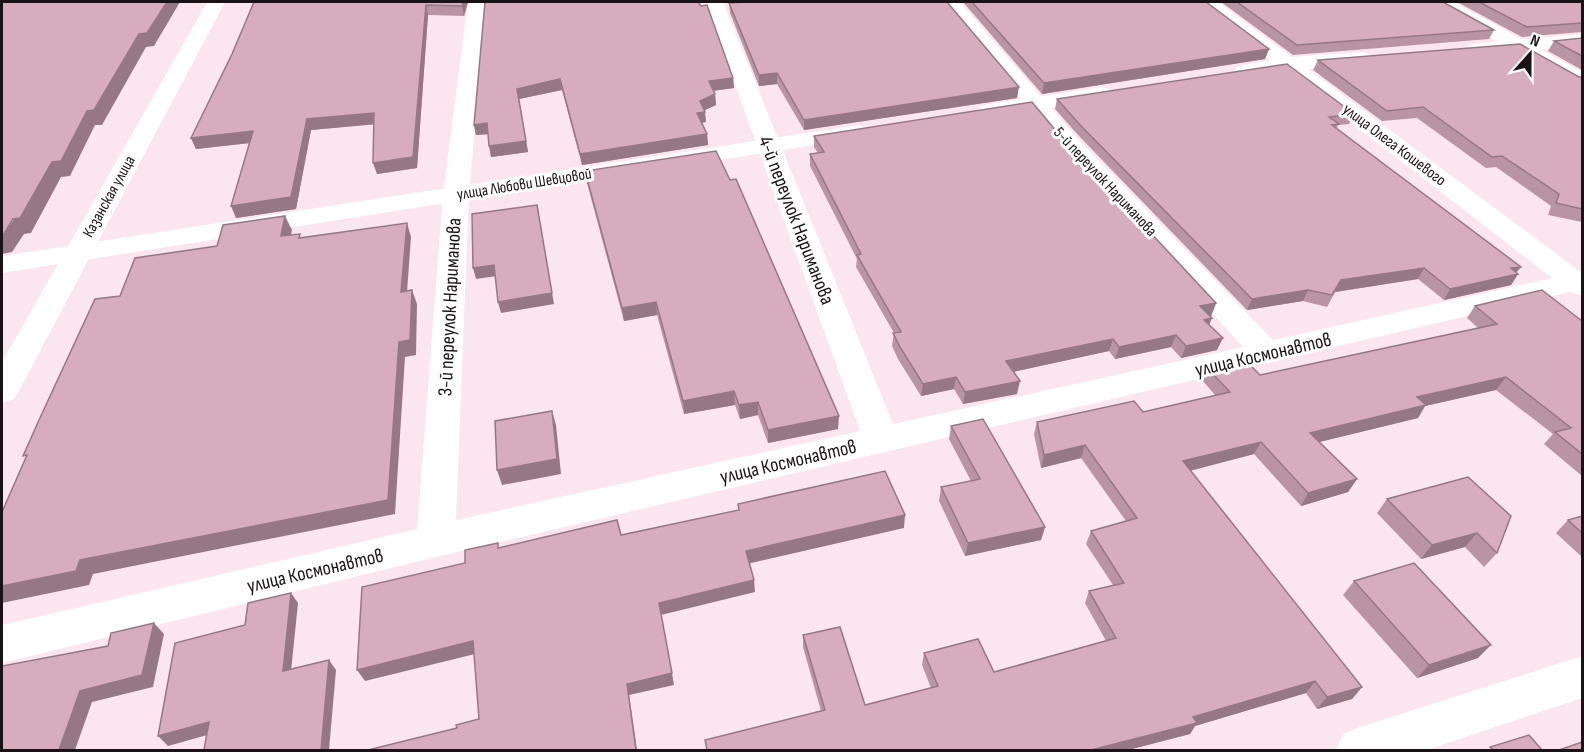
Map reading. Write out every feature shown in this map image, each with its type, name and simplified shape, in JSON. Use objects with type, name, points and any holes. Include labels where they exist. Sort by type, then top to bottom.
[{"type":"street","name":"Казанская улица","points":[[2,391],[216,2]]},
{"type":"street","name":"3-й переулок Нариманова","points":[[436,541],[456,194],[477,2]]},
{"type":"street","name":"4-й переулок Нариманова","points":[[714,2],[881,439]]},
{"type":"street","name":"5-й переулок Нариманова","points":[[951,2],[1069,143],[1268,353]]},
{"type":"street","name":"улица Олега Кошевого","points":[[1207,2],[1580,285]]},
{"type":"street","points":[[1441,2],[1582,80]]},
{"type":"street","points":[[1461,50],[1582,40]]},
{"type":"street","points":[[1220,75],[1289,64],[1381,57]]},
{"type":"street","points":[[966,115],[1128,90]]},
{"type":"street","name":"улица Любови Шевцовой","points":[[2,265],[885,127]]},
{"type":"street","name":"улица Космонавтов","points":[[2,644],[881,439],[1580,285]]},
{"type":"street","points":[[1360,750],[1582,676]]},
{"type":"building","points":[[2,2],[167,2],[147,33],[139,34],[94,110],[87,111],[61,161],[52,162],[20,218],[13,219],[2,237]]},
{"type":"building","points":[[254,2],[463,2],[462,6],[426,5],[413,157],[373,163],[374,113],[307,119],[291,197],[231,206],[253,131],[191,138],[232,54]]},
{"type":"building","points":[[485,2],[698,2],[701,6],[707,5],[733,78],[709,81],[715,94],[700,101],[705,112],[697,113],[707,134],[580,154],[560,79],[517,89],[526,141],[489,146],[487,123],[474,125]]},
{"type":"building","points":[[947,2],[1019,87],[804,120],[777,73],[759,75],[729,3]]},
{"type":"building","points":[[972,2],[1206,2],[1269,49],[1044,83]]},
{"type":"building","points":[[1237,2],[1443,2],[1494,30],[1297,45]]},
{"type":"building","points":[[1479,2],[1582,2],[1582,23],[1527,27]]},
{"type":"building","points":[[1582,38],[1582,56],[1554,41]]},
{"type":"building","points":[[1520,44],[1582,77],[1582,209],[1556,203],[1559,194],[1502,156],[1492,157],[1423,107],[1387,111],[1318,60]]},
{"type":"building","points":[[1287,64],[1354,114],[1329,117],[1339,124],[1332,125],[1521,267],[1511,268],[1518,274],[1450,289],[1424,268],[1341,280],[1332,295],[1308,290],[1252,299],[1057,99]]},
{"type":"building","points":[[1032,102],[1062,138],[1216,303],[1200,306],[1212,318],[1204,320],[1223,338],[1186,346],[1176,335],[1119,347],[1113,339],[1006,361],[1020,381],[965,392],[956,377],[923,384],[893,333],[901,332],[857,255],[861,254],[810,154],[824,152],[814,136]]},
{"type":"building","points":[[716,151],[730,180],[736,179],[839,416],[768,430],[758,402],[739,405],[734,391],[683,401],[656,302],[622,308],[585,171]]},
{"type":"building","points":[[537,205],[552,293],[498,302],[494,265],[473,268],[472,214]]},
{"type":"building","points":[[285,216],[281,236],[300,234],[299,238],[407,223],[401,292],[412,290],[410,340],[399,342],[388,500],[80,560],[76,571],[2,586],[2,512],[27,455],[23,456],[95,299],[120,296],[135,258],[217,246],[223,225]]},
{"type":"building","points":[[1542,290],[1582,321],[1582,454],[1555,432],[1571,428],[1506,377],[1417,397],[1426,405],[1310,433],[1357,479],[1308,493],[1261,442],[1183,461],[1362,687],[1327,697],[1315,681],[1193,717],[1197,723],[1091,750],[707,750],[705,740],[825,710],[803,635],[840,627],[865,705],[938,686],[924,653],[978,639],[994,672],[1116,638],[1089,591],[1124,583],[1091,531],[1137,518],[1085,445],[1044,455],[1037,422],[1134,401],[1143,412],[1230,392],[1207,368],[1244,359],[1260,375],[1497,324],[1475,306]]},
{"type":"building","points":[[552,411],[557,459],[497,470],[495,421]]},
{"type":"building","points":[[983,419],[1045,527],[968,543],[941,487],[980,479],[951,426]]},
{"type":"building","points":[[885,471],[905,515],[746,551],[754,580],[659,603],[672,673],[627,684],[636,750],[368,750],[457,728],[456,725],[479,719],[473,641],[357,670],[362,587],[465,563],[465,550],[498,543],[498,548],[617,520],[621,535],[739,510],[738,504]]},
{"type":"building","points":[[1468,477],[1511,516],[1497,553],[1477,533],[1432,545],[1387,499]]},
{"type":"building","points":[[1582,516],[1582,533],[1568,520]]},
{"type":"building","points":[[1414,563],[1491,645],[1429,665],[1354,581]]},
{"type":"building","points":[[291,593],[283,671],[329,660],[321,750],[204,750],[209,722],[158,736],[175,643],[245,625],[248,603]]},
{"type":"building","points":[[154,623],[142,675],[80,691],[59,750],[2,750],[2,666],[108,646],[111,633]]},
{"type":"building","points":[[1529,735],[1542,750],[1493,750],[1490,747]]},
{"type":"building","points":[[1582,742],[1582,750],[1559,750]]}]
